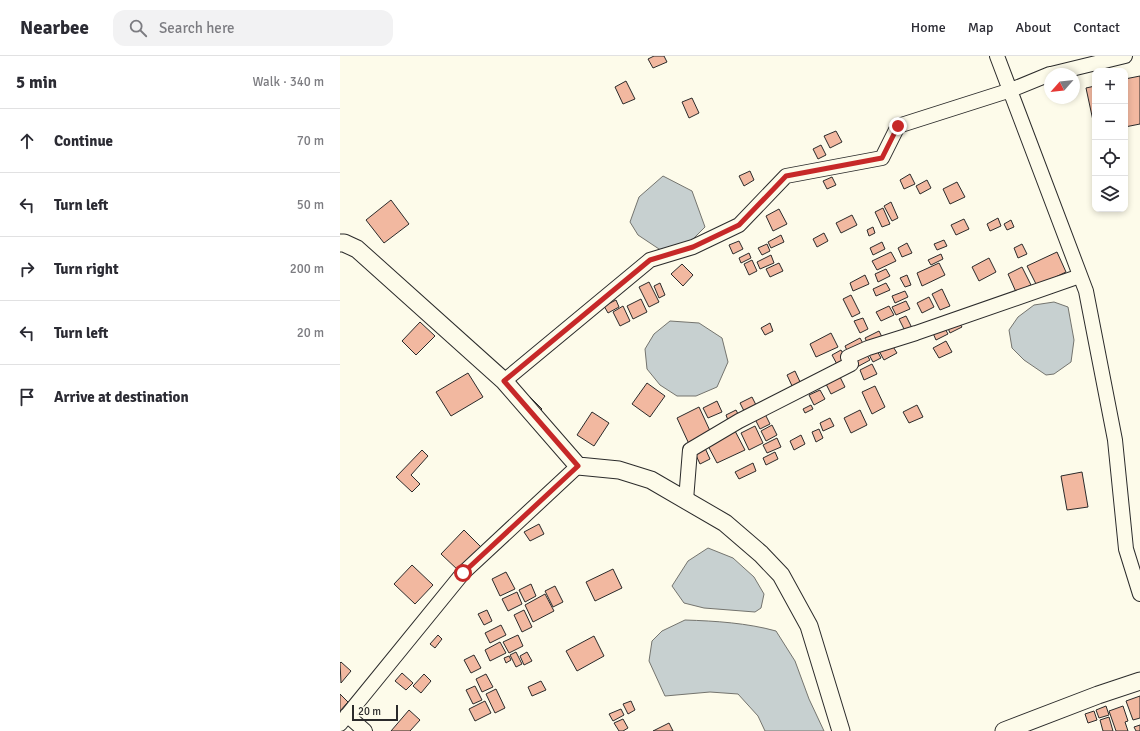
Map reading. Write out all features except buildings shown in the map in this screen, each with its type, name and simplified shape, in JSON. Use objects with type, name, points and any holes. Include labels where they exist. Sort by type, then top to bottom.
[{"type":"street","points":[[997,56],[1086,291],[1114,440],[1126,548],[1140,594]]},
{"type":"street","points":[[1075,68],[1125,56]]},
{"type":"street","points":[[504,381],[650,260],[693,247],[739,225],[786,176],[882,158],[898,126],[1011,90],[1044,76]]},
{"type":"street","points":[[341,241],[357,249],[504,381],[578,466],[619,470],[651,480],[725,523],[761,554],[781,575],[809,626],[841,731]]},
{"type":"street","points":[[686,500],[690,450],[739,421],[851,364],[848,357],[868,348],[916,333],[1080,276]]},
{"type":"street","points":[[365,731],[344,720],[463,573],[578,466]]},
{"type":"street","points":[[1004,731],[1098,695],[1140,681]]},
{"type":"shaded area","points":[[663,176],[692,191],[705,227],[686,246],[665,253],[638,235],[630,222],[639,197]]},
{"type":"shaded area","points":[[1054,302],[1068,307],[1074,340],[1071,362],[1054,374],[1046,375],[1024,360],[1012,348],[1009,330],[1018,317],[1034,305]]},
{"type":"shaded area","points":[[670,321],[699,323],[722,338],[728,362],[717,387],[696,396],[677,396],[660,385],[647,369],[645,349],[654,334]]},
{"type":"shaded area","points":[[708,548],[733,558],[754,577],[764,594],[761,608],[755,612],[704,608],[684,603],[672,586],[688,561]]},
{"type":"shaded area","points":[[685,620],[731,623],[776,631],[795,661],[809,699],[824,731],[765,731],[758,716],[738,694],[710,692],[665,696],[649,661],[652,641],[662,631]]},
{"type":"route","points":[[463,573],[578,466],[504,381],[650,260],[693,247],[739,225],[786,176],[882,158],[898,126]]}]
